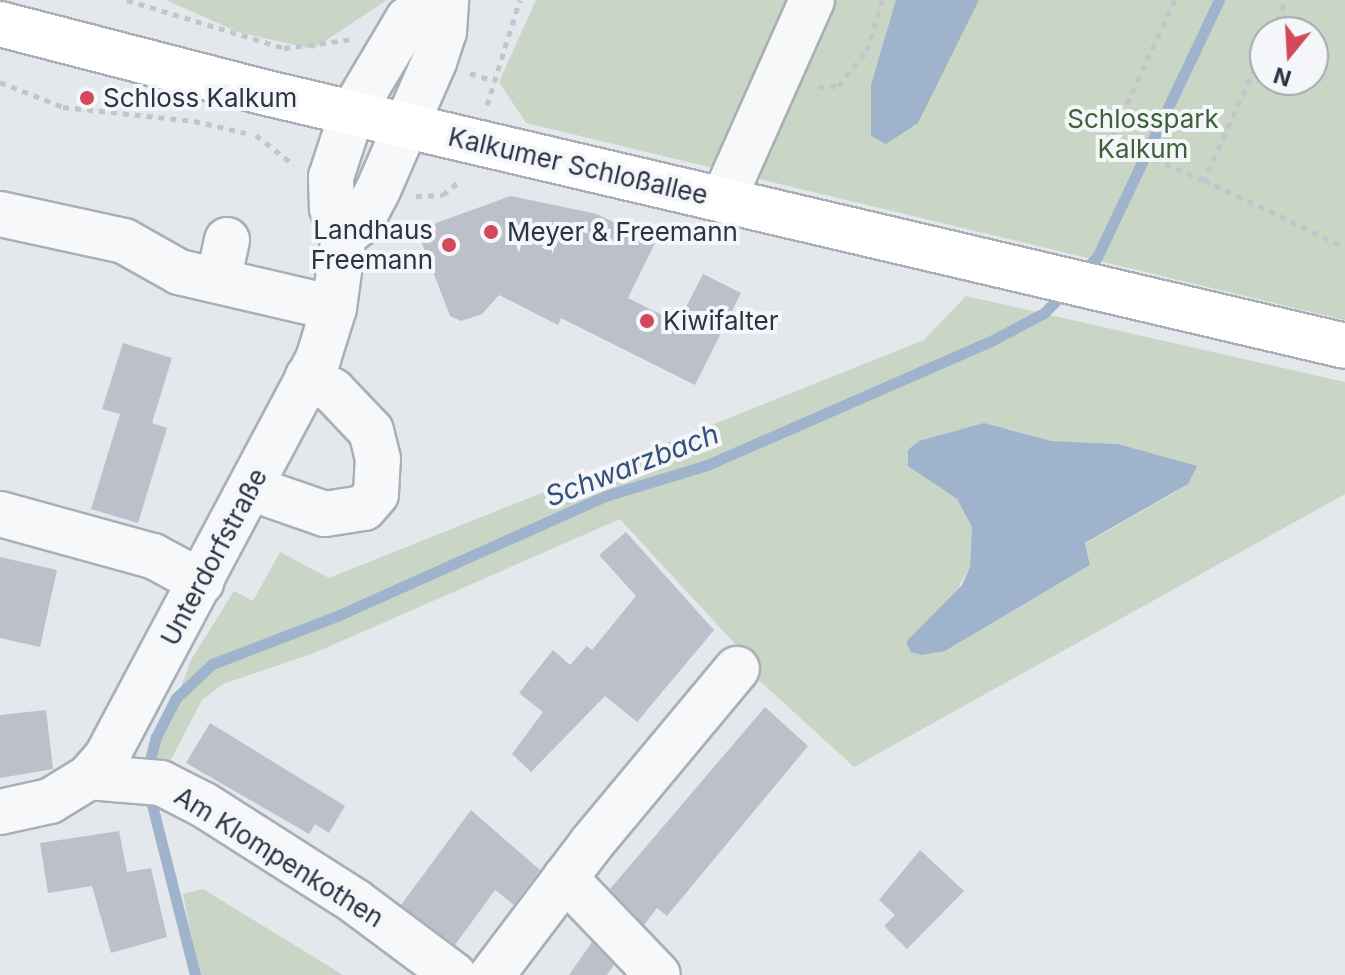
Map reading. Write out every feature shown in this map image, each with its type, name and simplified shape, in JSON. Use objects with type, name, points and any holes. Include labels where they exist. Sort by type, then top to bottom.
[{"type":"main road","name":"Kalkumer Schloßallee","points":[[0,24],[352,113],[1345,346]]},
{"type":"street","name":"Unterdorfstraße","points":[[0,812],[50,801],[89,777],[107,756],[308,377],[334,308],[344,235],[332,208],[331,177],[352,113],[408,19],[443,0]]},
{"type":"street","points":[[344,235],[361,222],[378,190],[444,32],[443,0]]},
{"type":"street","points":[[723,200],[812,0]]},
{"type":"street","points":[[23,208],[127,226],[179,272],[223,261],[334,308]]},
{"type":"street","points":[[250,488],[325,514],[364,508],[376,494],[379,468],[371,431],[333,391],[308,377]]},
{"type":"street","points":[[0,514],[153,556],[201,582]]},
{"type":"street","points":[[492,975],[565,878],[737,669]]},
{"type":"street","name":"Am Klompenkothen","points":[[89,777],[150,782],[356,902],[454,975]]},
{"type":"street","points":[[565,878],[658,975]]},
{"type":"path","points":[[127,0],[284,48],[348,37]]},
{"type":"path","points":[[486,113],[492,80],[520,0]]},
{"type":"path","points":[[777,80],[801,88],[838,86],[867,51],[882,0]]},
{"type":"path","points":[[1175,0],[1110,140],[1204,180],[1345,247]]},
{"type":"path","points":[[1204,180],[1249,81]]},
{"type":"path","points":[[0,82],[63,107],[194,121],[259,135],[292,165],[331,177]]},
{"type":"green space","points":[[166,0],[387,0],[313,49],[238,32]]},
{"type":"green space","name":"Schlosspark Kalkum","points":[[536,0],[1345,0],[1345,320],[526,123],[499,82]]},
{"type":"green space","points":[[966,296],[1345,382],[1345,494],[854,767],[729,653],[735,644],[620,519],[314,653],[223,684],[202,700],[164,773],[150,770],[191,660],[234,591],[253,601],[280,552],[329,578],[924,340]],"holes":[[[1009,429],[1052,441],[1118,444],[1177,491],[1085,544],[1090,565],[945,651],[953,597],[970,567],[972,527],[957,499],[937,486]]]},
{"type":"green space","points":[[203,889],[343,975],[199,975],[183,894]]},
{"type":"water","points":[[896,0],[979,0],[918,123],[886,144],[871,136],[871,85]]},
{"type":"water","points":[[984,423],[1052,441],[1118,444],[1197,466],[1188,484],[1085,543],[1090,565],[945,651],[922,655],[911,652],[906,642],[962,585],[970,567],[972,527],[957,499],[908,466],[908,450],[919,441]]},
{"type":"building","points":[[511,196],[597,214],[655,243],[628,298],[678,323],[703,274],[741,293],[695,385],[561,318],[558,325],[499,295],[482,314],[461,321],[450,316],[417,230]]},
{"type":"building","points":[[123,343],[172,358],[152,423],[167,428],[138,523],[91,509],[120,414],[102,409]]},
{"type":"building","points":[[626,532],[714,630],[637,722],[605,696],[531,772],[512,754],[543,712],[519,693],[553,650],[570,665],[587,646],[592,650],[636,596],[599,555]]},
{"type":"building","points":[[0,557],[57,570],[40,647],[0,638]]},
{"type":"building","points":[[765,707],[808,746],[667,916],[657,908],[644,925],[610,889]]},
{"type":"building","points":[[46,710],[53,769],[0,778],[0,715]]},
{"type":"building","points":[[210,723],[345,806],[329,833],[315,824],[309,834],[186,763]]},
{"type":"building","points":[[471,810],[540,870],[514,905],[495,890],[455,945],[401,905]]},
{"type":"building","points":[[119,831],[127,872],[151,868],[167,937],[111,953],[92,886],[48,893],[40,843]]},
{"type":"building","points":[[920,850],[964,891],[907,949],[884,926],[895,915],[879,900]]},
{"type":"building","points":[[592,942],[614,965],[607,975],[569,975]]},
{"type":"waterway","name":"Schwarzbach","points":[[1081,273],[1097,257],[1219,0]]},
{"type":"waterway","name":"Schwarzbach","points":[[147,772],[156,737],[176,698],[212,664],[337,616],[605,496],[707,465],[993,340],[1044,313],[1064,292]]},
{"type":"waterway","name":"Schwarzbach","points":[[148,789],[195,975]]},
{"type":"place","name":"Schloss Kalkum","points":[[87,98]]},
{"type":"place","name":"Meyer & Freemann","points":[[491,232]]},
{"type":"place","name":"Landhaus Freemann","points":[[449,245]]},
{"type":"place","name":"Kiwifalter","points":[[647,321]]}]
